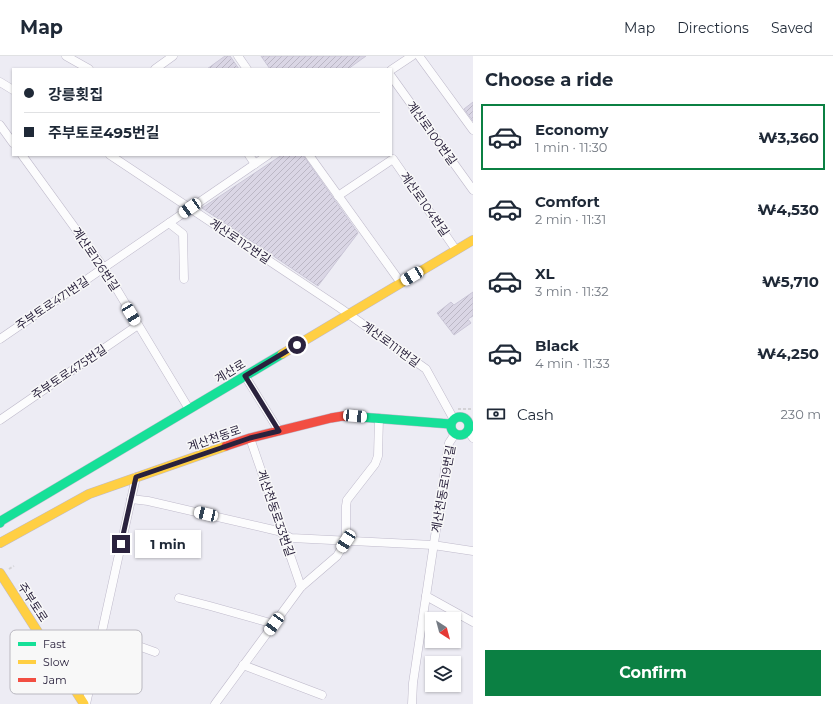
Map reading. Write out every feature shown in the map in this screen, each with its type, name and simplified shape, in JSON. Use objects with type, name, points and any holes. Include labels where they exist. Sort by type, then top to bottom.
[{"type":"street","points":[[66,56],[87,68]]},
{"type":"street","points":[[156,68],[173,56]]},
{"type":"street","points":[[238,56],[246,68]]},
{"type":"street","points":[[392,69],[412,56]]},
{"type":"street","points":[[419,56],[473,130]]},
{"type":"street","name":"계산로100번길","points":[[392,77],[473,190]]},
{"type":"street","points":[[0,82],[12,89]]},
{"type":"street","points":[[0,125],[12,142]]},
{"type":"street","name":"계산로126번길","points":[[23,156],[104,268],[189,409]]},
{"type":"street","name":"계산로112번길","points":[[112,156],[349,314]]},
{"type":"street","points":[[250,156],[255,164]]},
{"type":"street","name":"주부토로471번길","points":[[0,338],[267,156]]},
{"type":"street","points":[[310,156],[401,283]]},
{"type":"street","name":"계산로104번길","points":[[338,196],[393,159],[456,250]]},
{"type":"street","points":[[169,223],[183,234],[184,279]]},
{"type":"street","name":"계산로","points":[[0,523],[1,521],[456,250],[472,244]]},
{"type":"street","name":"계산로111번길","points":[[349,314],[426,368],[454,420]]},
{"type":"street","name":"주부토로475번길","points":[[0,420],[138,325]]},
{"type":"street","points":[[245,376],[279,431]]},
{"type":"street","name":"계산천동로","points":[[0,543],[88,494],[250,438],[343,416],[454,420],[473,415]]},
{"type":"street","points":[[215,704],[301,587],[337,556],[346,541],[347,500],[375,464],[378,456],[379,418]]},
{"type":"street","points":[[458,435],[465,434],[468,430],[469,424],[466,419],[454,420],[451,430],[458,435],[472,436]]},
{"type":"street","name":"계산천동로19번길","points":[[412,704],[413,683],[449,443],[458,435]]},
{"type":"street","name":"계산천동로33번길","points":[[250,438],[301,587]]},
{"type":"street","points":[[103,630],[136,477]]},
{"type":"street","name":"계산천동로19번길","points":[[131,500],[148,501],[278,531],[291,538],[433,545]]},
{"type":"street","points":[[433,545],[473,551]]},
{"type":"street","name":"주부토로","points":[[0,573],[37,630]]},
{"type":"street","points":[[426,596],[473,622]]},
{"type":"street","points":[[179,598],[274,624]]},
{"type":"street","points":[[142,647],[155,652]]},
{"type":"street","points":[[243,665],[322,695]]},
{"type":"street","name":"주부토로","points":[[79,694],[85,704]]},
{"type":"street","points":[[85,704],[87,694]]},
{"type":"path","points":[[446,405],[460,409],[473,409]]},
{"type":"building","points":[[225,56],[230,56],[238,68],[208,68]]},
{"type":"building","points":[[261,56],[366,56],[349,68],[269,68]]},
{"type":"building","points":[[473,102],[473,121],[464,109]]},
{"type":"building","points":[[280,156],[304,156],[358,233],[318,286],[202,208]]},
{"type":"building","points":[[473,292],[473,316],[468,319],[471,323],[454,335],[437,313],[451,302],[454,305]]},
{"type":"traffic: fast","points":[[0,523],[1,521],[282,354]]},
{"type":"traffic: fast","points":[[360,417],[450,424]]},
{"type":"traffic: fast","points":[[456,417],[464,417],[469,422],[469,426],[467,433],[464,435],[456,435],[451,430],[451,422],[456,417]]},
{"type":"traffic: slow","points":[[282,354],[473,240]]},
{"type":"traffic: slow","points":[[0,543],[89,494],[226,446]]},
{"type":"traffic: slow","points":[[0,573],[37,630]]},
{"type":"traffic: slow","points":[[78,694],[84,704]]},
{"type":"traffic: jam","points":[[226,446],[250,438],[331,418],[343,416],[360,417]]},
{"type":"route","points":[[121,544],[136,477],[250,438],[279,431],[245,376],[297,345]]}]
